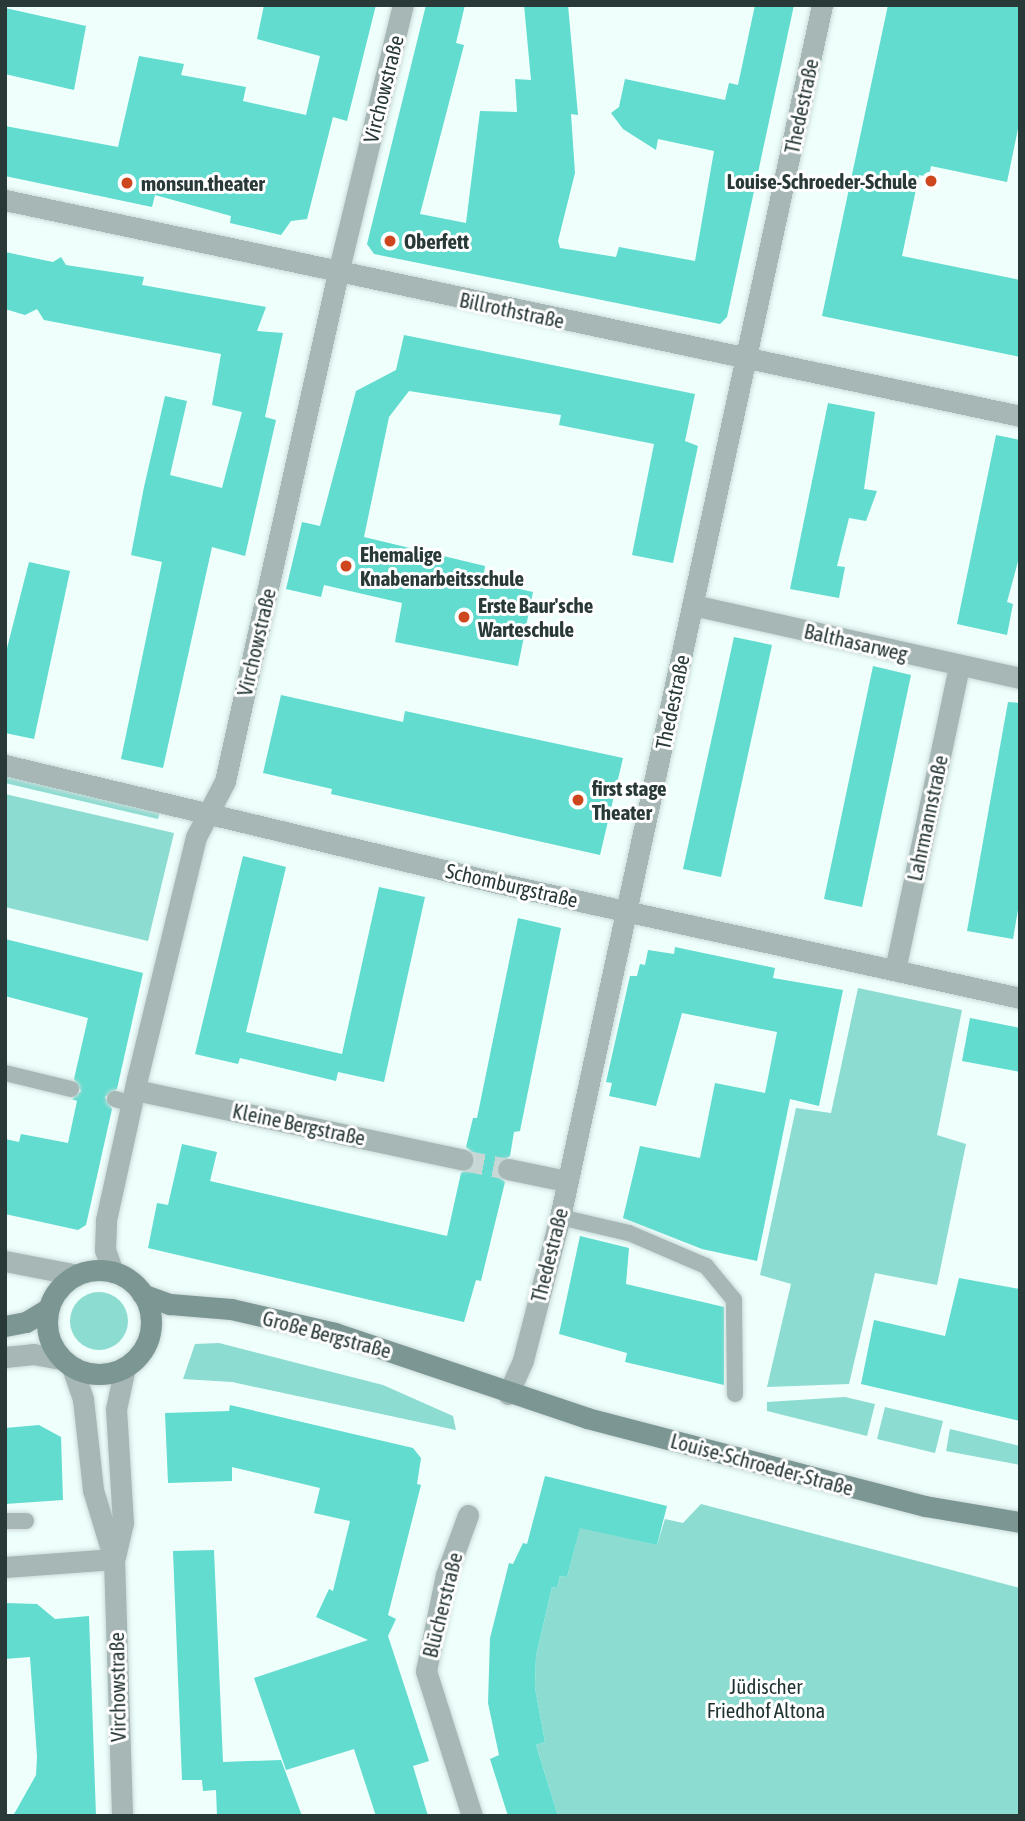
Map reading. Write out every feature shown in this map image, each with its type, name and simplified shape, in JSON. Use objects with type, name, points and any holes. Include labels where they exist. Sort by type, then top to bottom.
[{"type":"street","name":"Virchowstraße","points":[[113,1272],[105,1250],[106,1220],[127,1097],[196,836],[225,781],[338,273],[403,5]]},
{"type":"street","name":"Thedestraße","points":[[508,1394],[523,1360],[560,1217],[822,5]]},
{"type":"street","name":"Billrothstraße","points":[[5,200],[746,360],[1020,416]]},
{"type":"street","name":"Balthasarweg","points":[[692,605],[1020,678]]},
{"type":"street","name":"Lahrmannstraße","points":[[895,970],[958,666]]},
{"type":"street","name":"Schomburgstraße","points":[[5,765],[626,911],[1020,998]]},
{"type":"street","name":"Kleine Bergstraße","points":[[127,1097],[463,1160]]},
{"type":"street","points":[[508,1169],[566,1181]]},
{"type":"street","points":[[5,1261],[77,1275],[113,1272],[130,1280],[142,1294],[150,1314],[149,1334],[140,1353],[125,1367],[92,1374],[67,1363],[33,1354],[5,1357]]},
{"type":"street","points":[[67,1363],[48,1336],[48,1309],[57,1291],[77,1275]]},
{"type":"street","name":"Große Bergstraße","points":[[142,1294],[170,1304],[231,1309],[335,1333],[508,1394]]},
{"type":"street","points":[[5,1326],[26,1322],[48,1309]]},
{"type":"street","name":"Virchowstraße","points":[[67,1363],[83,1399],[93,1490],[114,1559],[122,1816]]},
{"type":"street","name":"Virchowstraße","points":[[114,1559],[123,1522],[116,1409],[125,1367]]},
{"type":"street","name":"Louise-Schroeder-Straße","points":[[508,1394],[925,1506],[1020,1522]]},
{"type":"street","name":"Blücherstraße","points":[[468,1515],[446,1575],[426,1671],[472,1816]]},
{"type":"street","points":[[5,1567],[114,1559]]},
{"type":"lane","points":[[5,1073],[71,1089]]},
{"type":"lane","points":[[560,1217],[629,1233],[706,1266],[734,1300],[734,1394]]},
{"type":"lane","points":[[5,1521],[26,1521]]},
{"type":"green space","points":[[5,768],[162,804],[158,819],[5,783]]},
{"type":"green space","points":[[5,794],[174,833],[148,941],[5,907]]},
{"type":"green space","points":[[858,988],[962,1010],[937,1135],[966,1144],[937,1285],[875,1273],[849,1384],[767,1387],[791,1284],[760,1275],[796,1108],[831,1113]]},
{"type":"green space","points":[[99,1292],[115,1297],[123,1305],[128,1321],[123,1337],[115,1345],[99,1350],[83,1345],[75,1337],[70,1321],[75,1305],[83,1297]]},
{"type":"green space","points":[[219,1343],[383,1385],[453,1416],[456,1430],[232,1382],[183,1379],[195,1344]]},
{"type":"green space","points":[[845,1397],[875,1404],[867,1436],[767,1411],[767,1402]]},
{"type":"green space","points":[[885,1407],[943,1421],[935,1453],[877,1439]]},
{"type":"green space","points":[[950,1429],[1020,1446],[1020,1465],[946,1451]]},
{"type":"green space","name":"Jüdischer Friedhof Altona","points":[[701,1504],[1020,1588],[1020,1816],[558,1816],[536,1745],[545,1742],[535,1688],[536,1656],[552,1587],[557,1588],[560,1576],[567,1577],[580,1527],[657,1545],[665,1519],[683,1523]]},
{"type":"building","points":[[264,5],[376,5],[347,121],[333,117],[307,219],[291,221],[281,235],[230,223],[231,216],[155,195],[152,207],[5,176],[5,126],[118,147],[139,56],[184,64],[181,75],[246,87],[243,101],[306,115],[320,56],[257,39]]},
{"type":"building","points":[[426,5],[465,5],[456,43],[464,45],[420,214],[466,223],[480,111],[517,112],[515,79],[531,80],[524,5],[568,5],[578,115],[571,114],[575,173],[558,241],[560,248],[616,257],[619,247],[695,261],[714,151],[658,139],[656,150],[623,129],[611,113],[619,107],[625,79],[725,100],[729,83],[738,85],[755,5],[794,5],[727,317],[720,324],[374,254],[367,244]]},
{"type":"building","name":"Louise-Schroeder-Schule","points":[[888,5],[1020,5],[1020,119],[1007,182],[931,166],[929,177],[919,175],[902,256],[1020,280],[1020,357],[822,316]]},
{"type":"building","points":[[5,8],[86,26],[74,90],[5,74]]},
{"type":"building","points":[[5,252],[53,262],[61,257],[66,265],[144,277],[142,285],[266,307],[257,331],[283,333],[265,417],[276,420],[245,556],[212,547],[163,768],[121,759],[162,562],[131,555],[144,487],[165,396],[187,401],[170,475],[222,488],[242,412],[212,405],[221,354],[44,320],[37,309],[25,315],[5,309]]},
{"type":"building","points":[[404,335],[695,394],[685,441],[698,446],[673,563],[632,555],[654,444],[559,425],[561,415],[409,391],[389,417],[364,537],[485,566],[483,581],[533,592],[518,666],[395,642],[402,603],[324,585],[321,597],[286,589],[302,522],[320,526],[356,391],[396,370]]},
{"type":"building","points":[[828,403],[875,412],[864,489],[877,491],[866,521],[849,518],[837,566],[845,567],[839,598],[790,589]]},
{"type":"building","points":[[996,435],[1020,440],[1020,554],[1007,602],[1013,604],[1007,635],[957,624]]},
{"type":"building","points":[[29,562],[70,571],[34,739],[5,733],[5,656]]},
{"type":"building","points":[[734,637],[772,645],[721,877],[683,869]]},
{"type":"building","points":[[873,666],[911,675],[862,907],[824,899]]},
{"type":"building","points":[[281,695],[403,722],[405,711],[623,758],[600,855],[331,794],[332,789],[263,773]]},
{"type":"building","points":[[1008,702],[1020,703],[1020,898],[1013,939],[967,931]]},
{"type":"building","points":[[243,856],[286,867],[246,1032],[342,1054],[379,887],[425,897],[384,1082],[338,1072],[336,1081],[240,1058],[238,1064],[195,1054]]},
{"type":"building","points":[[518,918],[561,928],[520,1131],[514,1132],[510,1156],[495,1166],[496,1174],[505,1182],[481,1281],[476,1280],[464,1322],[148,1248],[157,1203],[168,1205],[182,1144],[217,1152],[210,1181],[447,1236],[461,1173],[476,1163],[475,1155],[466,1147],[473,1118],[477,1118]]},
{"type":"building","points":[[5,939],[143,973],[117,1089],[105,1097],[112,1109],[86,1225],[78,1230],[5,1214],[5,1139],[19,1142],[21,1134],[68,1143],[77,1101],[72,1099],[81,1091],[74,1079],[88,1018],[5,996]]},
{"type":"building","points":[[675,947],[775,968],[773,978],[843,990],[819,1106],[790,1099],[757,1261],[702,1249],[623,1218],[640,1146],[700,1158],[715,1083],[765,1093],[777,1032],[682,1013],[656,1106],[609,1096],[612,1083],[606,1082],[630,976],[637,976],[640,964],[645,965],[648,950],[674,954]]},
{"type":"building","points":[[970,1018],[1020,1028],[1020,1072],[962,1061]]},
{"type":"building","points":[[580,1236],[629,1248],[626,1284],[724,1307],[724,1385],[625,1362],[627,1353],[559,1334]]},
{"type":"building","points":[[959,1278],[1020,1289],[1020,1421],[861,1384],[874,1320],[945,1336]]},
{"type":"building","points":[[230,1405],[413,1448],[421,1458],[417,1484],[421,1485],[388,1615],[396,1619],[388,1636],[429,1761],[413,1766],[428,1816],[376,1816],[354,1749],[286,1770],[254,1678],[368,1640],[316,1617],[329,1589],[333,1591],[350,1521],[314,1513],[320,1488],[232,1467],[232,1481],[168,1483],[165,1413],[229,1411]]},
{"type":"building","points":[[39,1425],[61,1437],[63,1500],[5,1504],[5,1428]]},
{"type":"building","points":[[545,1476],[667,1506],[657,1545],[580,1528],[567,1577],[560,1576],[557,1588],[552,1587],[536,1656],[535,1688],[545,1742],[536,1745],[558,1816],[508,1816],[490,1759],[499,1755],[488,1703],[490,1638],[509,1563],[513,1564],[523,1543],[527,1544]]},
{"type":"building","points":[[214,1550],[223,1762],[281,1760],[302,1816],[217,1816],[216,1790],[203,1791],[202,1780],[182,1780],[173,1551]]},
{"type":"building","points":[[5,1603],[37,1604],[55,1619],[89,1616],[96,1816],[13,1816],[36,1775],[37,1757],[30,1657],[5,1659]]},
{"type":"tunnel","points":[[463,1160],[508,1169]]},
{"type":"place","name":"Louise-Schroeder-Schule","points":[[931,181]]},
{"type":"place","name":"monsun.theater","points":[[127,183]]},
{"type":"place","name":"Oberfett","points":[[390,241]]},
{"type":"place","name":"Ehemalige Knabenarbeitsschule","points":[[346,566]]},
{"type":"place","name":"Erste Baur'sche Warteschule","points":[[464,617]]},
{"type":"place","name":"first stage Theater","points":[[578,800]]}]
